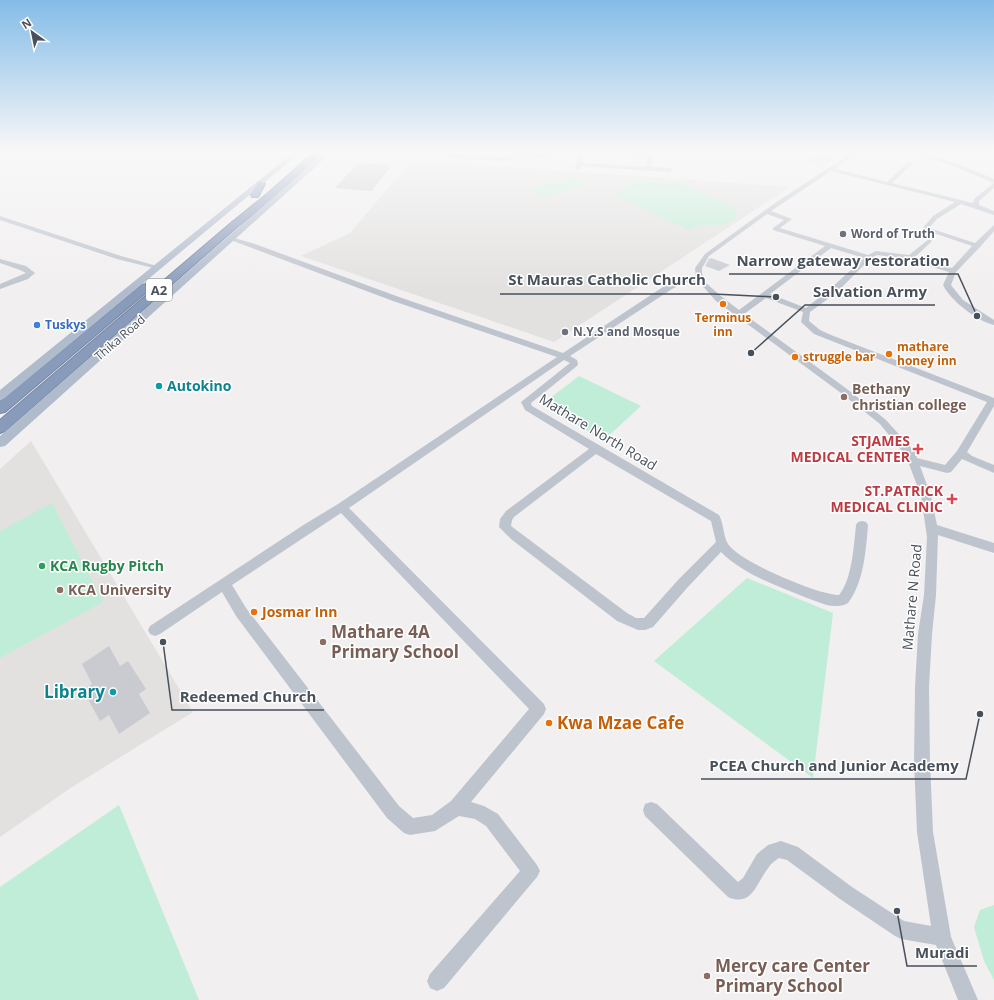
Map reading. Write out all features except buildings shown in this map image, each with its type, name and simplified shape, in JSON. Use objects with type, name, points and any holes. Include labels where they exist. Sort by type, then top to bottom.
[{"type":"highway","name":"Thika Road","points":[[0,409],[251,199]]},
{"type":"highway","name":"Thika Road","points":[[0,428],[234,225],[267,199]]},
{"type":"main road","points":[[0,396],[243,199]]},
{"type":"main road","name":"Thika Road","points":[[0,443],[277,199]]},
{"type":"street","points":[[155,630],[342,507],[563,356],[669,287],[685,280],[700,280],[698,271],[702,260],[786,199]]},
{"type":"street","points":[[947,199],[976,206],[994,213]]},
{"type":"street","points":[[976,206],[976,200],[978,199]]},
{"type":"street","points":[[960,202],[933,219],[925,229],[978,246]]},
{"type":"street","points":[[766,212],[789,219],[775,229],[869,257]]},
{"type":"street","points":[[0,218],[119,258],[157,267]]},
{"type":"street","points":[[994,227],[978,246],[953,271],[947,282],[948,290],[962,302],[994,323]]},
{"type":"street","points":[[231,239],[253,245],[396,299],[563,356]]},
{"type":"street","points":[[913,461],[947,469],[961,454],[993,402],[869,354],[822,334],[805,322],[805,315],[807,311],[833,291],[869,257],[876,254],[913,256],[929,241]]},
{"type":"street","points":[[739,314],[766,295],[781,281],[828,246]]},
{"type":"street","points":[[903,256],[953,271]]},
{"type":"street","points":[[0,261],[23,268],[31,273],[0,287]]},
{"type":"street","name":"Mathare N Road","points":[[700,280],[719,299],[848,394],[883,422],[911,455],[926,496],[933,537],[930,595],[925,634],[922,687],[922,762],[925,832],[942,937],[968,1000]]},
{"type":"street","points":[[766,295],[807,311]]},
{"type":"street","name":"Mathare North Road","points":[[563,356],[574,362],[574,364],[526,402],[528,408],[596,450],[715,518],[718,523],[722,543]]},
{"type":"street","points":[[596,450],[510,514],[506,518],[505,527],[514,536],[622,617],[632,622],[640,624],[649,622],[722,543],[725,550],[751,568],[813,594],[836,601],[846,598],[851,587],[861,543],[862,525]]},
{"type":"street","points":[[961,454],[968,459],[994,470]]},
{"type":"street","points":[[224,584],[241,612],[393,812],[410,827],[435,823],[456,807],[539,709],[342,507]]},
{"type":"street","points":[[932,528],[994,548]]},
{"type":"street","points":[[437,980],[532,871],[492,820],[478,812],[456,807]]},
{"type":"street","points":[[651,810],[734,891],[741,891],[750,884],[763,860],[774,851],[781,849],[792,853],[846,893],[901,930],[942,937]]},
{"type":"shaded area","points":[[379,199],[772,199],[554,342],[301,256],[350,233]]},
{"type":"shaded area","name":"KCA University","points":[[31,441],[193,712],[69,789],[0,837],[0,469]]},
{"type":"green space","points":[[624,199],[716,199],[733,206],[738,213],[735,218],[727,223],[699,226],[688,230]]},
{"type":"green space","points":[[579,376],[641,406],[604,440],[541,405]]},
{"type":"green space","name":"KCA Rugby Pitch","points":[[52,503],[103,602],[0,658],[0,531]]},
{"type":"green space","points":[[747,578],[833,613],[813,778],[654,661]]},
{"type":"green space","points":[[119,805],[199,1000],[0,1000],[0,887]]},
{"type":"green space","points":[[994,905],[994,980],[984,961],[974,927],[980,910]]},
{"type":"place","name":"Word of Truth","points":[[843,234]]},
{"type":"place","name":"St Mauras Catholic Church","points":[[776,297]]},
{"type":"place","name":"Terminus inn","points":[[723,304]]},
{"type":"place","name":"Narrow gateway restoration","points":[[977,316]]},
{"type":"place","name":"Tuskys","points":[[37,325]]},
{"type":"place","name":"N.Y.S and Mosque","points":[[565,332]]},
{"type":"place","name":"Salvation Army","points":[[751,353]]},
{"type":"place","name":"mathare honey inn","points":[[889,354]]},
{"type":"place","name":"struggle bar","points":[[795,357]]},
{"type":"place","name":"Autokino","points":[[159,386]]},
{"type":"place","name":"Bethany christian college","points":[[844,397]]},
{"type":"place","name":"STJAMES MEDICAL CENTER","points":[[918,449]]},
{"type":"place","name":"ST.PATRICK MEDICAL CLINIC","points":[[952,499]]},
{"type":"place","name":"KCA Rugby Pitch","points":[[42,566]]},
{"type":"place","name":"KCA University","points":[[60,590]]},
{"type":"place","name":"Josmar Inn","points":[[254,612]]},
{"type":"place","name":"Redeemed Church","points":[[163,642]]},
{"type":"place","name":"Mathare 4A Primary School","points":[[323,642]]},
{"type":"place","name":"Library","points":[[113,692]]},
{"type":"place","name":"PCEA Church and Junior Academy","points":[[980,714]]},
{"type":"place","name":"Kwa Mzae Cafe","points":[[549,723]]},
{"type":"place","name":"Muradi","points":[[897,911]]},
{"type":"place","name":"Mercy care Center Primary School","points":[[707,976]]}]
